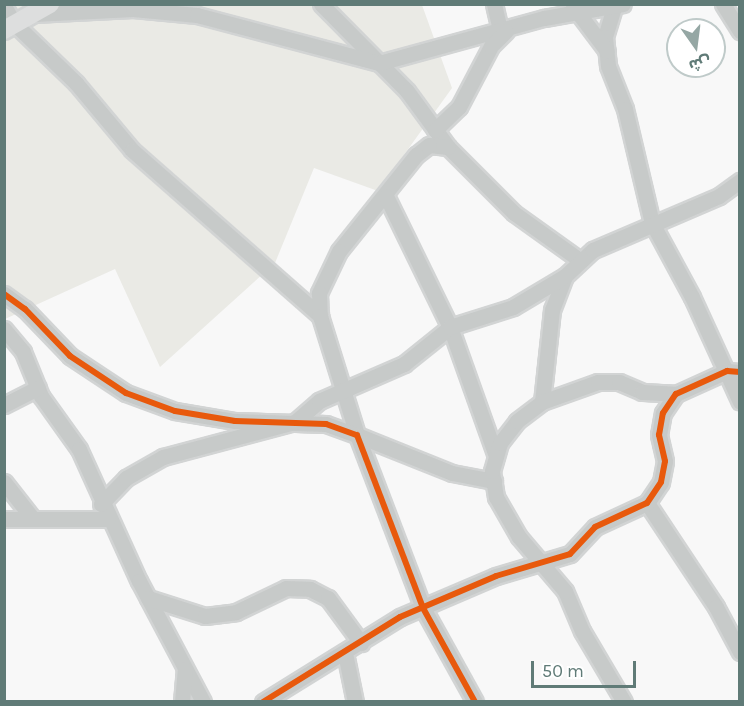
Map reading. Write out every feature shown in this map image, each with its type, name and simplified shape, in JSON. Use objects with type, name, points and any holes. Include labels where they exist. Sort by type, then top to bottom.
[{"type":"main road","points":[[13,22],[50,4]]},
{"type":"street","points":[[321,4],[408,91],[447,147],[514,213],[581,261]]},
{"type":"street","points":[[494,4],[504,30]]},
{"type":"street","points":[[723,4],[740,31]]},
{"type":"street","points":[[13,22],[133,9],[197,15],[379,63],[574,9],[617,5],[605,37],[607,51],[625,109],[652,223],[733,371],[740,402]]},
{"type":"street","points":[[4,6],[13,22],[76,82],[140,159],[320,316]]},
{"type":"street","points":[[574,9],[607,51]]},
{"type":"street","points":[[435,130],[459,107],[490,46],[504,30]]},
{"type":"street","points":[[447,147],[429,145],[416,154],[386,196],[339,251],[319,293],[320,316],[357,435],[423,608],[475,702]]},
{"type":"street","points":[[101,504],[126,478],[164,457],[295,422],[320,402],[404,364],[450,327],[513,307],[565,276],[593,250],[719,196],[740,181]]},
{"type":"street","points":[[386,196],[450,327],[496,456]]},
{"type":"street","points":[[542,402],[552,309],[565,276]]},
{"type":"street","points":[[4,294],[25,309],[70,356],[126,393],[175,411],[225,420],[326,424],[452,473],[494,481]]},
{"type":"street","points":[[4,329],[23,352],[38,388],[79,449],[108,519],[203,702]]},
{"type":"street","points":[[624,702],[582,631],[565,591],[513,527],[496,497],[494,481],[496,456],[500,443],[516,421],[542,402],[598,382],[619,382],[642,392],[676,394],[733,371]]},
{"type":"street","points":[[4,405],[38,388]]},
{"type":"street","points":[[263,702],[362,643],[400,617],[496,576],[570,554],[594,527],[647,503],[661,482],[665,461],[659,435],[663,413],[676,394]]},
{"type":"street","points":[[4,482],[33,519]]},
{"type":"street","points":[[647,503],[716,607],[740,652]]},
{"type":"street","points":[[4,519],[108,519]]},
{"type":"street","points":[[147,598],[205,616],[236,612],[286,588],[310,590],[328,598],[362,643]]},
{"type":"street","points":[[345,653],[355,702]]},
{"type":"street","points":[[182,702],[185,669]]},
{"type":"shaded area","points":[[4,5],[422,5],[452,88],[378,191],[314,168],[275,263],[160,367],[115,269],[5,319]]},
{"type":"cycle path","points":[[4,294],[25,309],[70,356],[126,393],[175,411],[235,421],[326,424],[357,435],[423,608],[475,702]]},
{"type":"cycle path","points":[[263,702],[400,617],[496,576],[570,554],[595,527],[647,503],[661,482],[665,461],[659,435],[663,413],[676,394],[727,371],[740,372]]}]
